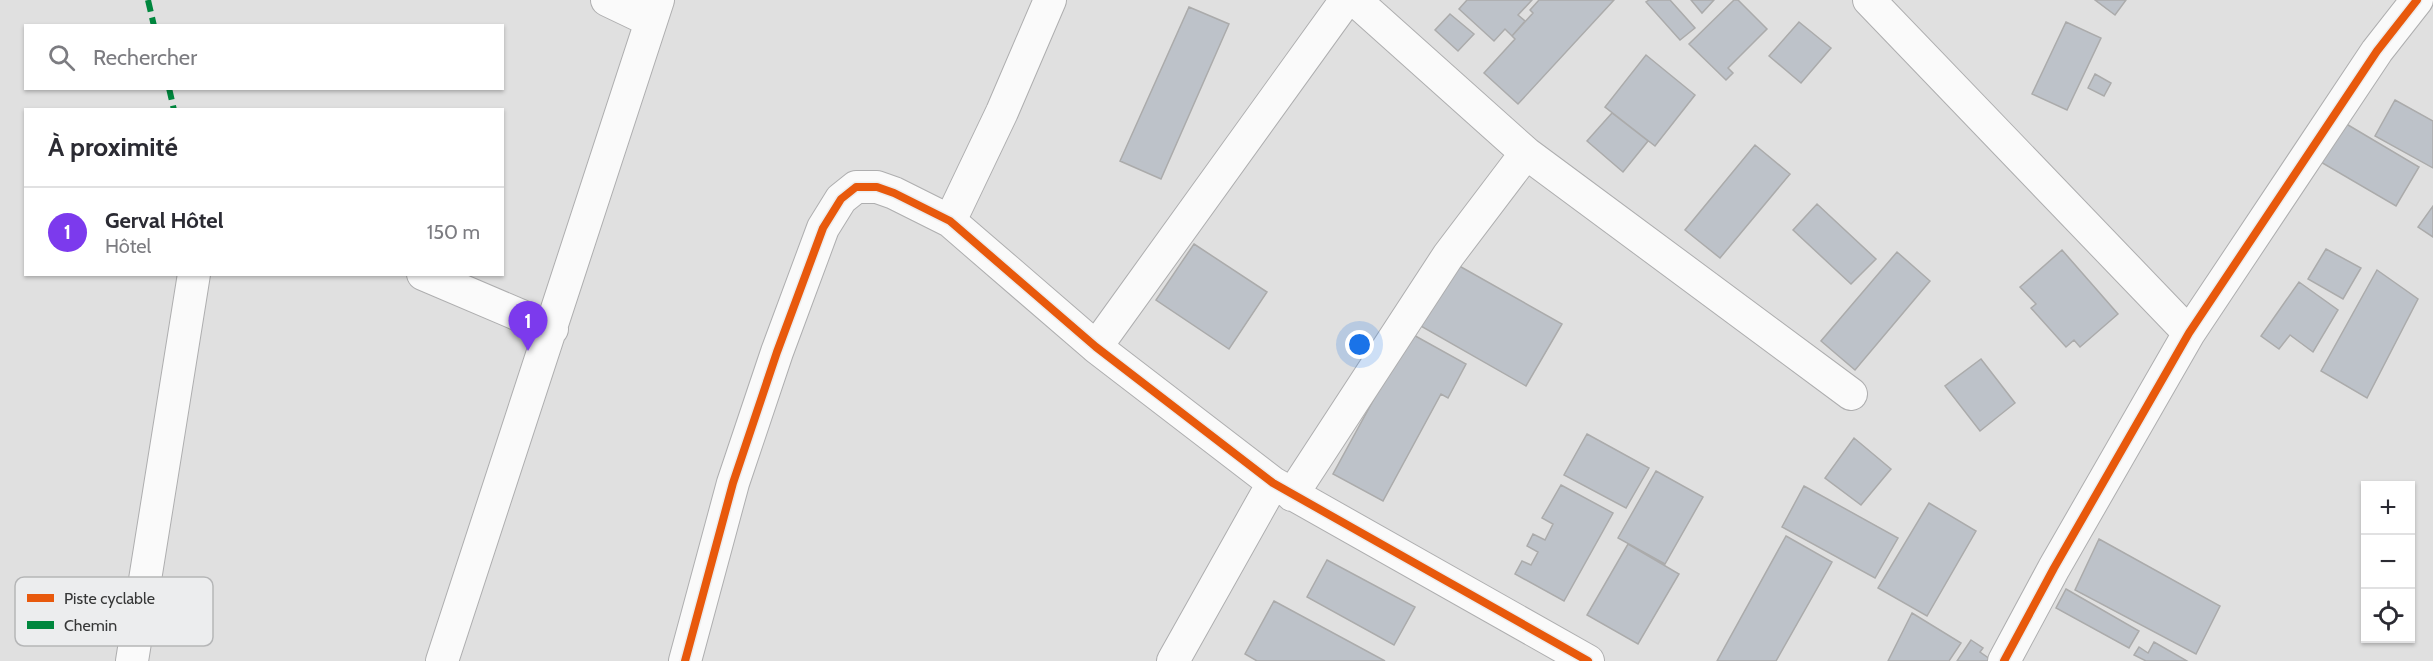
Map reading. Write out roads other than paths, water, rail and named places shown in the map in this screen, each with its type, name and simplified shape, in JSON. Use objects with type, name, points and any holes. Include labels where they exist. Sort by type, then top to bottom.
[{"type":"street","points":[[442,661],[654,11],[607,0]]},
{"type":"street","points":[[950,221],[1002,112],[1050,0]]},
{"type":"street","points":[[1096,347],[1346,0]]},
{"type":"street","points":[[1355,0],[1526,153],[1851,394]]},
{"type":"street","points":[[1869,0],[2189,333]]},
{"type":"street","points":[[2004,661],[2054,568],[2189,333],[2377,51],[2417,0]]},
{"type":"street","points":[[1173,661],[1282,489],[1448,256],[1526,153]]},
{"type":"street","points":[[685,661],[733,483],[777,352],[823,228],[841,199],[856,187],[878,188],[894,192],[950,221],[1096,347],[1282,489],[1588,661]]},
{"type":"street","points":[[145,577],[194,276]]},
{"type":"street","points":[[428,276],[552,329]]},
{"type":"street","points":[[132,661],[134,646]]},
{"type":"place","name":"Gerval Hôtel","points":[[528,351]]}]
